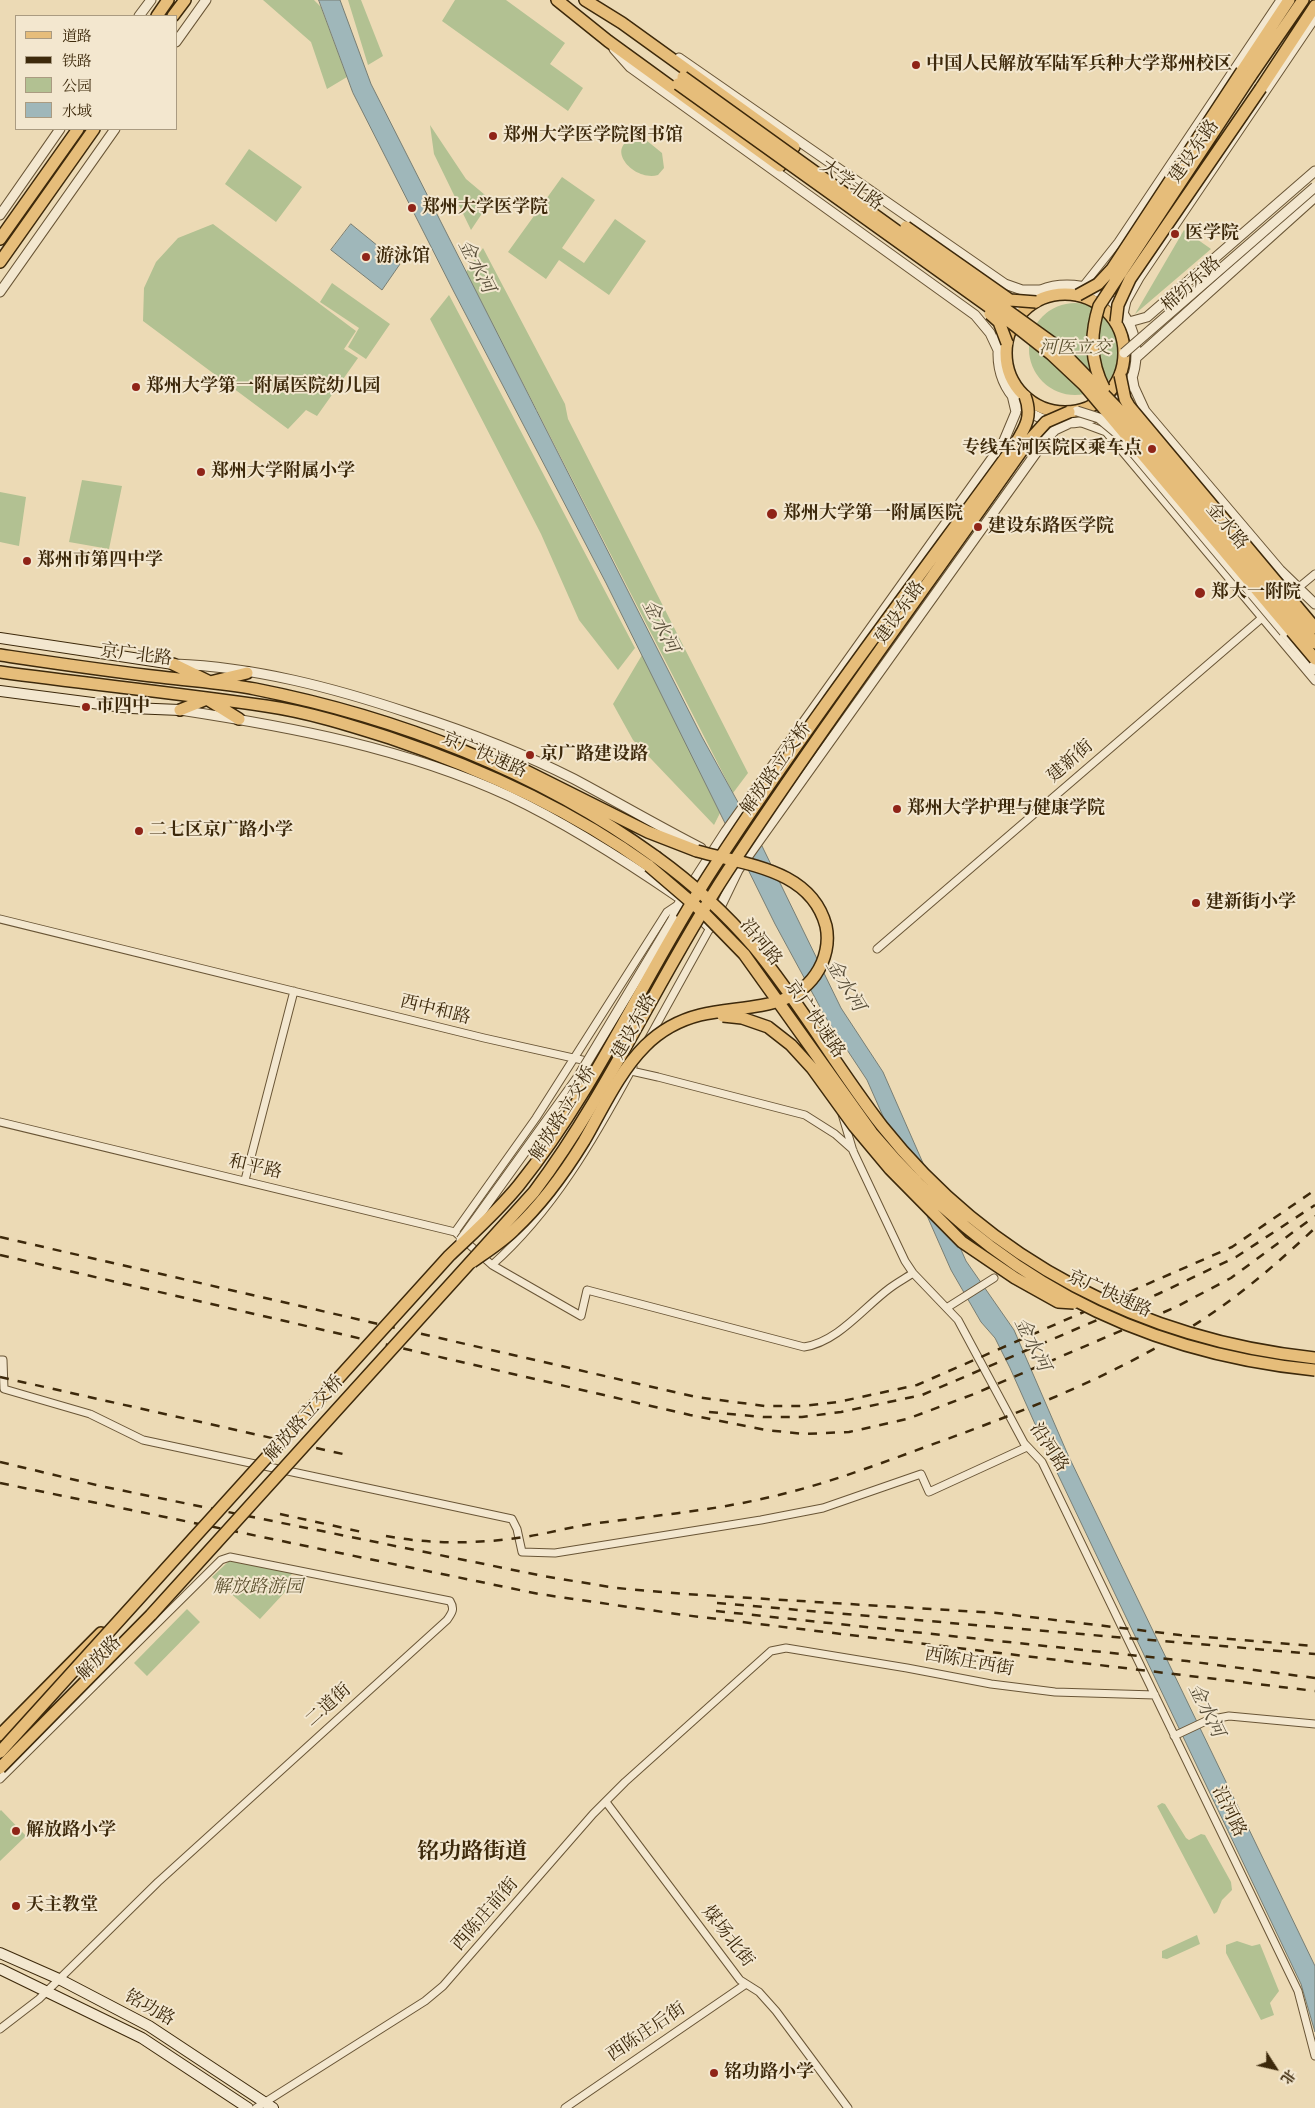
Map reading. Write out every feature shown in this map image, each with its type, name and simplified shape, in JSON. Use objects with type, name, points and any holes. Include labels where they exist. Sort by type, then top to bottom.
[{"type":"main road","points":[[158,15],[168,0]]},
{"type":"main road","points":[[174,15],[185,0]]},
{"type":"main road","points":[[557,0],[608,41],[780,166],[991,315],[999,322],[1008,369],[1014,384],[1024,396],[1045,409],[1074,417]]},
{"type":"main road","name":"大学北路","points":[[557,0],[681,80],[1019,317],[1058,347],[1115,413]]},
{"type":"main road","name":"大学北路","points":[[580,0],[681,80],[1029,336],[1115,413]]},
{"type":"main road","points":[[584,0],[622,23],[1010,300],[1081,291],[1123,320],[1124,353],[1120,375],[1125,399],[1129,406],[1315,628]]},
{"type":"main road","name":"建设东路","points":[[1081,291],[1098,284],[1112,269],[1246,74],[1289,0]]},
{"type":"main road","points":[[1115,413],[1100,380],[1093,356],[1094,324],[1099,306],[1246,74],[1303,0]]},
{"type":"main road","name":"建设东路","points":[[1123,320],[1118,304],[1130,279],[1315,6]]},
{"type":"main road","points":[[0,239],[77,130]]},
{"type":"main road","points":[[0,262],[93,130]]},
{"type":"main road","points":[[1003,347],[1012,327],[1038,296]]},
{"type":"main road","name":"解放路立交桥","points":[[0,1768],[151,1615],[515,1216],[565,1150],[727,873],[1027,443],[1046,422],[1074,417],[1106,396],[1120,375]]},
{"type":"main road","name":"解放路立交桥","points":[[0,1752],[140,1595],[449,1256],[502,1204],[540,1157],[604,1058],[715,866],[832,697],[1014,446],[1029,420],[1029,406],[1024,396]]},
{"type":"main road","name":"金水路","points":[[1115,413],[1315,642]]},
{"type":"main road","name":"金水路","points":[[1115,413],[1315,659]]},
{"type":"main road","points":[[0,638],[172,664],[210,682],[247,672]]},
{"type":"main road","name":"京广北路","points":[[0,656],[268,692]]},
{"type":"main road","name":"京广北路","points":[[0,672],[265,706]]},
{"type":"main road","points":[[0,691],[130,708],[180,710],[207,699],[239,719]]},
{"type":"main road","name":"京广快速路","points":[[268,692],[328,705],[414,732],[498,766],[573,804],[635,841],[699,891],[728,918],[766,962],[853,1085],[899,1145],[950,1198],[1010,1247],[1061,1281],[1177,1330],[1227,1344],[1285,1355],[1315,1358]]},
{"type":"main road","name":"京广快速路","points":[[265,706],[354,727],[470,767],[560,811],[608,838],[649,866],[705,914],[744,954],[872,1133],[923,1190],[1003,1257],[1055,1292],[1116,1320],[1192,1348],[1246,1361],[1315,1370]]},
{"type":"main road","points":[[414,732],[443,735],[466,744],[544,779],[648,832],[697,851],[782,875],[807,890],[820,910],[828,940],[826,952],[819,970],[810,983],[796,995],[766,1005],[701,1015],[666,1030],[641,1050],[621,1078],[582,1144],[553,1185],[513,1232],[472,1262]]},
{"type":"main road","points":[[701,1015],[742,1018],[768,1027],[781,1036],[812,1068],[854,1126],[890,1169],[948,1230],[989,1262],[1058,1302],[1079,1303]]},
{"type":"main road","points":[[1285,1355],[1315,1353]]},
{"type":"main road","points":[[0,1735],[140,1595]]},
{"type":"main road","name":"铭功路","points":[[0,1953],[59,1979],[156,2030],[260,2105],[273,2108]]},
{"type":"main road","name":"铭功路","points":[[0,1969],[142,2038],[248,2108]]},
{"type":"street","points":[[140,15],[151,0]]},
{"type":"street","points":[[178,39],[206,0]]},
{"type":"street","points":[[1081,291],[1118,242],[1280,0]]},
{"type":"street","points":[[1315,19],[1140,278],[1127,301],[1123,320],[1135,340],[1136,358],[1132,376],[1134,387],[1145,411],[1280,570],[1308,595],[1315,604]]},
{"type":"street","points":[[622,23],[656,42],[1005,284],[1038,296]]},
{"type":"street","points":[[608,41],[630,67],[975,315],[1003,347]]},
{"type":"street","points":[[0,215],[59,130]]},
{"type":"street","points":[[0,292],[114,130]]},
{"type":"street","name":"棉纺东路","points":[[1123,320],[1147,317],[1315,171]]},
{"type":"street","points":[[1124,353],[1315,187]]},
{"type":"street","name":"棉纺东路","points":[[1136,358],[1315,197]]},
{"type":"street","points":[[1038,296],[1023,300],[1010,315],[1002,332],[1003,379],[1012,395],[1034,414],[1051,421],[1074,417],[1099,418],[1117,433],[1315,670]]},
{"type":"street","name":"建设东路","points":[[492,1265],[520,1239],[553,1199],[595,1134],[718,915],[739,868],[1046,439],[1055,430],[1074,417],[1097,416],[1112,406],[1124,392],[1132,376]]},
{"type":"street","name":"建设东路","points":[[449,1256],[577,1079],[680,902],[726,831],[1003,443],[1016,412],[1012,395]]},
{"type":"street","points":[[1074,417],[1106,432],[1315,681]]},
{"type":"street","name":"建新街","points":[[878,949],[1315,574]]},
{"type":"street","points":[[247,672],[306,683],[359,696],[468,732],[574,779],[739,868]]},
{"type":"street","points":[[180,710],[298,729],[370,748],[440,770],[500,793],[592,841],[680,902],[710,928]]},
{"type":"street","name":"建设东路","points":[[455,1232],[504,1165],[575,1058],[667,912],[680,902]]},
{"type":"street","name":"沿河路","points":[[718,915],[770,979],[810,1034],[836,1097],[853,1151],[914,1273],[948,1307],[972,1343],[1027,1447],[1042,1462],[1155,1695],[1177,1734],[1298,1991],[1315,2056]]},
{"type":"street","name":"西中和路","points":[[0,919],[484,1038],[631,1071],[805,1115],[835,1134],[853,1151]]},
{"type":"street","points":[[245,1180],[294,991]]},
{"type":"street","name":"和平路","points":[[0,1122],[455,1232],[492,1265],[581,1316],[587,1290],[804,1347],[818,1344],[832,1336],[891,1288],[914,1273]]},
{"type":"street","points":[[948,1307],[994,1278]]},
{"type":"street","points":[[0,1360],[3,1360],[4,1389],[90,1414],[143,1440],[512,1519],[517,1529],[522,1552],[555,1553],[805,1512],[823,1508],[922,1474],[929,1492],[1027,1447]]},
{"type":"street","name":"二道街","points":[[0,2029],[47,1992],[158,1882],[453,1612],[450,1600],[235,1556],[221,1560]]},
{"type":"street","name":"解放路","points":[[0,1779],[221,1560]]},
{"type":"street","name":"西陈庄西街","points":[[778,1649],[786,1648],[907,1668],[1000,1686],[1055,1692],[1155,1695]]},
{"type":"street","name":"西陈庄前街","points":[[260,2105],[412,2009],[443,1986],[606,1802],[771,1651],[778,1649]]},
{"type":"street","points":[[1177,1734],[1208,1720],[1230,1716],[1315,1724]]},
{"type":"street","name":"煤场北街","points":[[606,1802],[740,1980],[759,1992],[776,2011],[848,2108]]},
{"type":"street","name":"西陈庄后街","points":[[565,2108],[746,1984]]},
{"type":"green space","points":[[263,0],[314,0],[321,7],[347,77],[327,89],[311,42]]},
{"type":"green space","points":[[348,0],[361,0],[383,56],[368,65]]},
{"type":"green space","points":[[455,0],[506,0],[565,43],[550,64],[583,88],[568,111],[442,21]]},
{"type":"green space","points":[[430,125],[466,179],[491,200],[471,230],[434,154]]},
{"type":"green space","points":[[635,138],[646,140],[662,153],[664,168],[658,175],[649,176],[632,169],[622,156],[622,149],[626,142]]},
{"type":"green space","points":[[249,149],[302,187],[276,222],[225,184]]},
{"type":"green space","points":[[562,177],[595,200],[562,248],[584,263],[615,219],[646,241],[609,295],[559,260],[546,279],[508,252]]},
{"type":"green space","points":[[213,224],[356,331],[344,349],[358,358],[317,416],[306,410],[288,429],[143,321],[144,288],[156,262],[178,238]]},
{"type":"green space","points":[[1184,230],[1211,249],[1135,314]]},
{"type":"green space","points":[[483,248],[565,404],[568,419],[748,773],[733,793],[466,272]]},
{"type":"green space","points":[[332,283],[390,324],[366,359],[348,347],[359,328],[320,302]]},
{"type":"green space","points":[[449,295],[635,648],[618,670],[579,620],[541,534],[430,319]]},
{"type":"green space","name":"河医立交","points":[[1075,303],[1092,307],[1107,317],[1117,332],[1121,349],[1117,366],[1107,381],[1092,391],[1075,395],[1058,391],[1043,381],[1033,366],[1029,349],[1033,332],[1043,317],[1058,307]]},
{"type":"green space","points":[[82,480],[122,486],[109,549],[69,542]]},
{"type":"green space","points":[[0,492],[26,497],[19,546],[0,542]]},
{"type":"green space","points":[[642,655],[720,813],[714,825],[633,740],[613,704]]},
{"type":"green space","name":"解放路游园","points":[[229,1561],[292,1573],[285,1592],[260,1619],[212,1577]]},
{"type":"green space","points":[[187,1609],[200,1622],[147,1676],[134,1663]]},
{"type":"green space","points":[[1162,1803],[1165,1804],[1186,1838],[1189,1840],[1201,1834],[1205,1835],[1231,1882],[1232,1890],[1222,1900],[1217,1912],[1214,1914],[1157,1806]]},
{"type":"green space","points":[[0,1811],[26,1836],[0,1861]]},
{"type":"green space","points":[[1197,1935],[1200,1944],[1167,1959],[1162,1958],[1162,1951]]},
{"type":"green space","points":[[1237,1941],[1252,1946],[1260,1944],[1279,1991],[1270,2003],[1274,2015],[1261,2020],[1226,1953],[1226,1945]]},
{"type":"water","points":[[319,0],[340,0],[371,84],[702,737],[761,844],[841,1008],[883,1072],[966,1261],[1014,1330],[1068,1455],[1315,1966],[1315,2032],[1301,1984],[1052,1462],[1010,1368],[995,1338],[981,1322],[951,1270],[867,1080],[826,1018],[775,924],[606,583],[454,292],[353,93]]},
{"type":"water","name":"游泳馆","points":[[351,224],[400,264],[382,290],[331,250]]},
{"type":"railway","points":[[0,1237],[696,1397],[765,1406],[803,1406],[838,1402],[917,1385],[1232,1247],[1315,1190]]},
{"type":"railway","points":[[709,1412],[763,1417],[802,1417],[841,1412],[922,1395],[1158,1294],[1236,1257],[1315,1205]]},
{"type":"railway","points":[[0,1255],[690,1415],[766,1430],[804,1434],[849,1432],[907,1419],[974,1394],[1176,1307],[1231,1278],[1315,1216]]},
{"type":"railway","points":[[386,1536],[419,1541],[452,1542],[517,1538],[591,1524],[703,1510],[748,1502],[810,1487],[850,1474],[1034,1406],[1137,1358],[1170,1340],[1232,1299],[1315,1228]]},
{"type":"railway","points":[[0,1377],[343,1454]]},
{"type":"railway","points":[[0,1462],[105,1487],[543,1576],[616,1588],[997,1613],[1180,1635],[1315,1646]]},
{"type":"railway","points":[[0,1483],[539,1594],[684,1615],[1315,1691]]},
{"type":"railway","points":[[280,1514],[362,1532]]},
{"type":"railway","points":[[717,1603],[1315,1654]]},
{"type":"railway","points":[[716,1611],[1187,1661],[1315,1678]]},
{"type":"place","name":"中国人民解放军陆军兵种大学郑州校区","points":[[916,65]]},
{"type":"place","name":"郑州大学医学院图书馆","points":[[493,136]]},
{"type":"place","name":"郑州大学医学院","points":[[412,208]]},
{"type":"place","name":"医学院","points":[[1175,234]]},
{"type":"place","name":"游泳馆","points":[[366,257]]},
{"type":"place","name":"郑州大学第一附属医院幼儿园","points":[[136,387]]},
{"type":"place","name":"专线车河医院区乘车点","points":[[1152,449]]},
{"type":"place","name":"郑州大学附属小学","points":[[201,472]]},
{"type":"place","name":"郑州大学第一附属医院","points":[[772,514]]},
{"type":"place","name":"建设东路医学院","points":[[978,527]]},
{"type":"place","name":"郑州市第四中学","points":[[27,561]]},
{"type":"place","name":"郑大一附院","points":[[1200,593]]},
{"type":"place","name":"市四中","points":[[86,707]]},
{"type":"place","name":"京广路建设路","points":[[530,755]]},
{"type":"place","name":"郑州大学护理与健康学院","points":[[897,809]]},
{"type":"place","name":"二七区京广路小学","points":[[139,831]]},
{"type":"place","name":"建新街小学","points":[[1196,903]]},
{"type":"place","name":"解放路小学","points":[[16,1831]]},
{"type":"place","name":"天主教堂","points":[[16,1906]]},
{"type":"place","name":"铭功路小学","points":[[714,2073]]},
{"type":"district","name":"铭功路街道","points":[[472,1853]]},
{"type":"water label","name":"金水河","points":[[475,267]]},
{"type":"water label","name":"金水河","points":[[659,627]]},
{"type":"water label","name":"金水河","points":[[844,986]]},
{"type":"water label","name":"金水河","points":[[1031,1345]]},
{"type":"water label","name":"金水河","points":[[1205,1711]]}]
